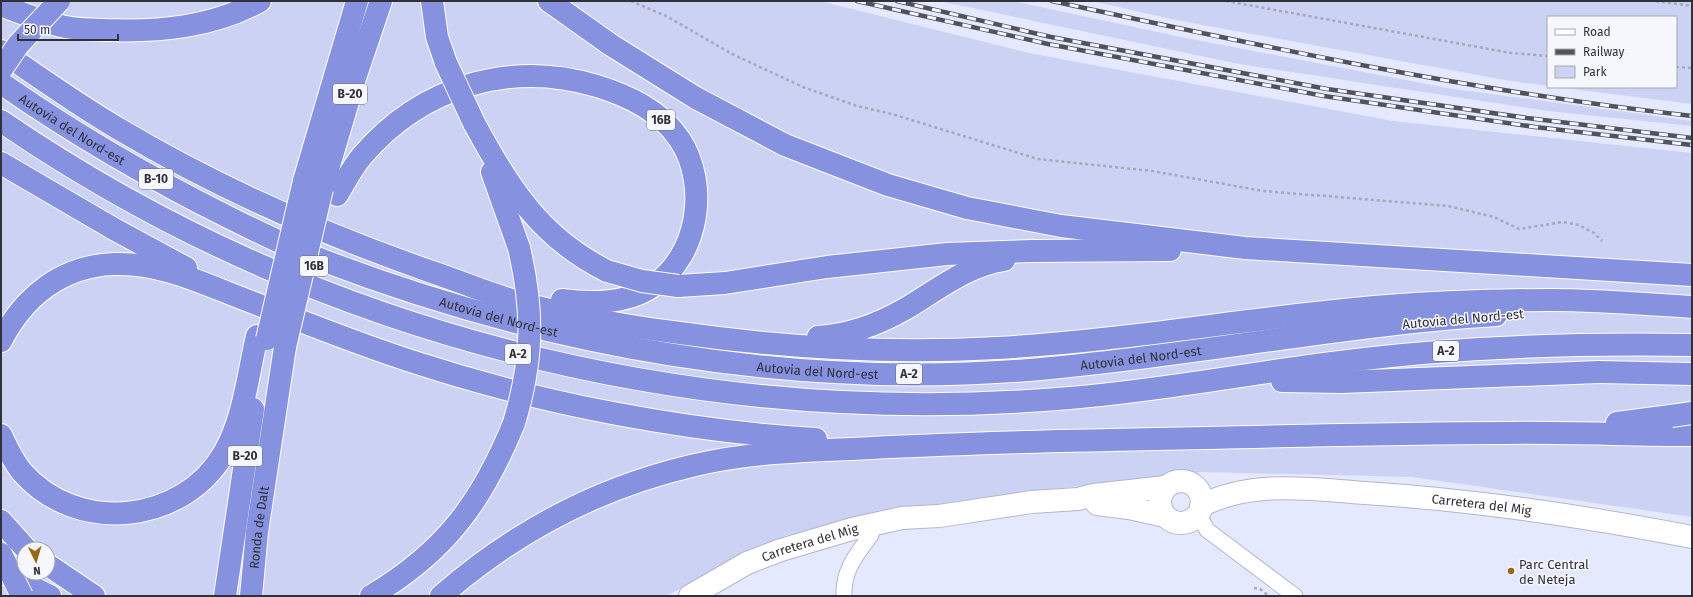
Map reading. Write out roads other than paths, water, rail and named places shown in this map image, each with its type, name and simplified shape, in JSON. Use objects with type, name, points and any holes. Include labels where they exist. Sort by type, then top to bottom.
[{"type":"highway","points":[[1,70],[18,45],[59,1]]},
{"type":"highway","points":[[1,5],[63,27],[143,31],[181,28],[205,22],[232,14],[260,1]]},
{"type":"highway","name":"B-20","points":[[225,596],[241,476],[283,341],[313,182],[357,1]]},
{"type":"highway","name":"B-20","points":[[313,182],[355,78],[381,1]]},
{"type":"highway","points":[[371,596],[404,575],[433,551],[455,528],[474,504],[501,455],[514,423],[526,377],[530,326],[525,274],[519,248],[499,189],[437,38],[432,1]]},
{"type":"highway","points":[[549,1],[654,72],[696,98],[785,145],[888,185],[967,208],[1030,220],[1245,248],[1692,275]]},
{"type":"highway","points":[[1,51],[51,86],[118,129],[197,173],[270,208],[351,243],[514,301],[610,322],[718,338],[826,348],[936,350],[996,348],[1091,340],[1285,316],[1378,307],[1555,300],[1692,307]]},
{"type":"highway","name":"16B","points":[[283,341],[324,229],[313,182],[362,157],[382,135],[420,106],[468,85],[492,79],[517,76],[564,78],[609,90],[628,97],[649,110],[666,124],[680,140],[688,156],[697,192],[693,225],[688,242],[679,258],[667,274],[652,286],[633,296],[597,303],[556,299],[468,284]]},
{"type":"highway","name":"Autovia del Nord-est","points":[[1,82],[107,153],[192,199],[321,260],[476,310],[548,330],[669,355],[792,370],[852,373],[928,374],[1027,370],[1115,361],[1482,316],[1584,310],[1692,307]]},
{"type":"highway","name":"B-10","points":[[1,122],[93,180],[166,220],[239,257],[317,289]]},
{"type":"highway","points":[[472,124],[536,218],[561,243],[591,263],[607,271],[642,281],[678,286],[725,283],[828,267],[947,254],[1019,251],[1245,248]]},
{"type":"highway","points":[[1,163],[188,269],[283,341]]},
{"type":"highway","points":[[718,338],[792,338],[845,334],[867,328],[888,318],[949,280],[984,265],[1033,256],[1084,251]]},
{"type":"highway","points":[[1,341],[12,320],[27,303],[42,289],[66,274],[89,267],[114,264],[134,265],[186,277],[283,341],[363,345],[476,381],[535,396],[639,416],[789,437],[864,442],[953,444]]},
{"type":"highway","points":[[1542,266],[1692,266]]},
{"type":"highway","name":"A-2","points":[[317,289],[396,319],[460,339],[542,361],[603,374],[734,393],[858,403],[1016,402],[1146,390],[1332,363],[1470,348],[1582,345],[1692,345]]},
{"type":"highway","points":[[1,435],[8,450],[22,472],[44,491],[67,504],[93,512],[114,514],[140,512],[162,506],[201,482],[224,452],[234,431],[242,404],[283,341]]},
{"type":"highway","name":"Ronda de Dalt","points":[[252,587],[257,532],[283,341]]},
{"type":"highway","points":[[1221,380],[1342,382],[1599,372],[1692,374]]},
{"type":"highway","points":[[441,596],[497,552],[536,527],[601,495],[647,478],[690,466],[733,458],[814,450],[953,444],[1504,432],[1683,425]]},
{"type":"highway","points":[[1,521],[19,541]]},
{"type":"highway","points":[[1,554],[22,596]]},
{"type":"highway","points":[[56,570],[94,596]]},
{"type":"highway","points":[[1,572],[50,596]]},
{"type":"street","points":[[1200,509],[1194,518],[1182,522],[1176,522],[1165,516],[1160,501],[1166,487],[1178,481],[1191,484],[1199,491],[1200,509],[1207,530],[1295,596]]},
{"type":"street","name":"Carretera del Mig","points":[[1191,484],[1269,489],[1341,491],[1482,502],[1610,521],[1692,537]]},
{"type":"street","name":"Carretera del Mig","points":[[690,596],[747,563],[812,539],[839,531],[902,518],[939,516],[1032,502],[1078,499],[1094,495],[1166,487]]},
{"type":"street","name":"Carretera del Mig","points":[[1200,509],[1228,494],[1269,489]]},
{"type":"street","name":"Carretera del Mig","points":[[1078,499],[1094,504],[1128,508],[1165,516]]},
{"type":"street","name":"Carretera del Mig","points":[[717,596],[750,578],[842,542],[911,526],[939,516]]},
{"type":"street","points":[[844,596],[844,584],[847,570],[852,559],[871,535]]},
{"type":"railway","points":[[857,1],[1048,44],[1324,96],[1535,127],[1692,145]]},
{"type":"railway","points":[[897,1],[1051,37],[1327,89],[1527,118],[1692,138]]},
{"type":"railway","points":[[1052,1],[1370,67],[1531,94],[1692,116]]},
{"type":"place","name":"Parc Central de Neteja","points":[[1511,571]]}]
